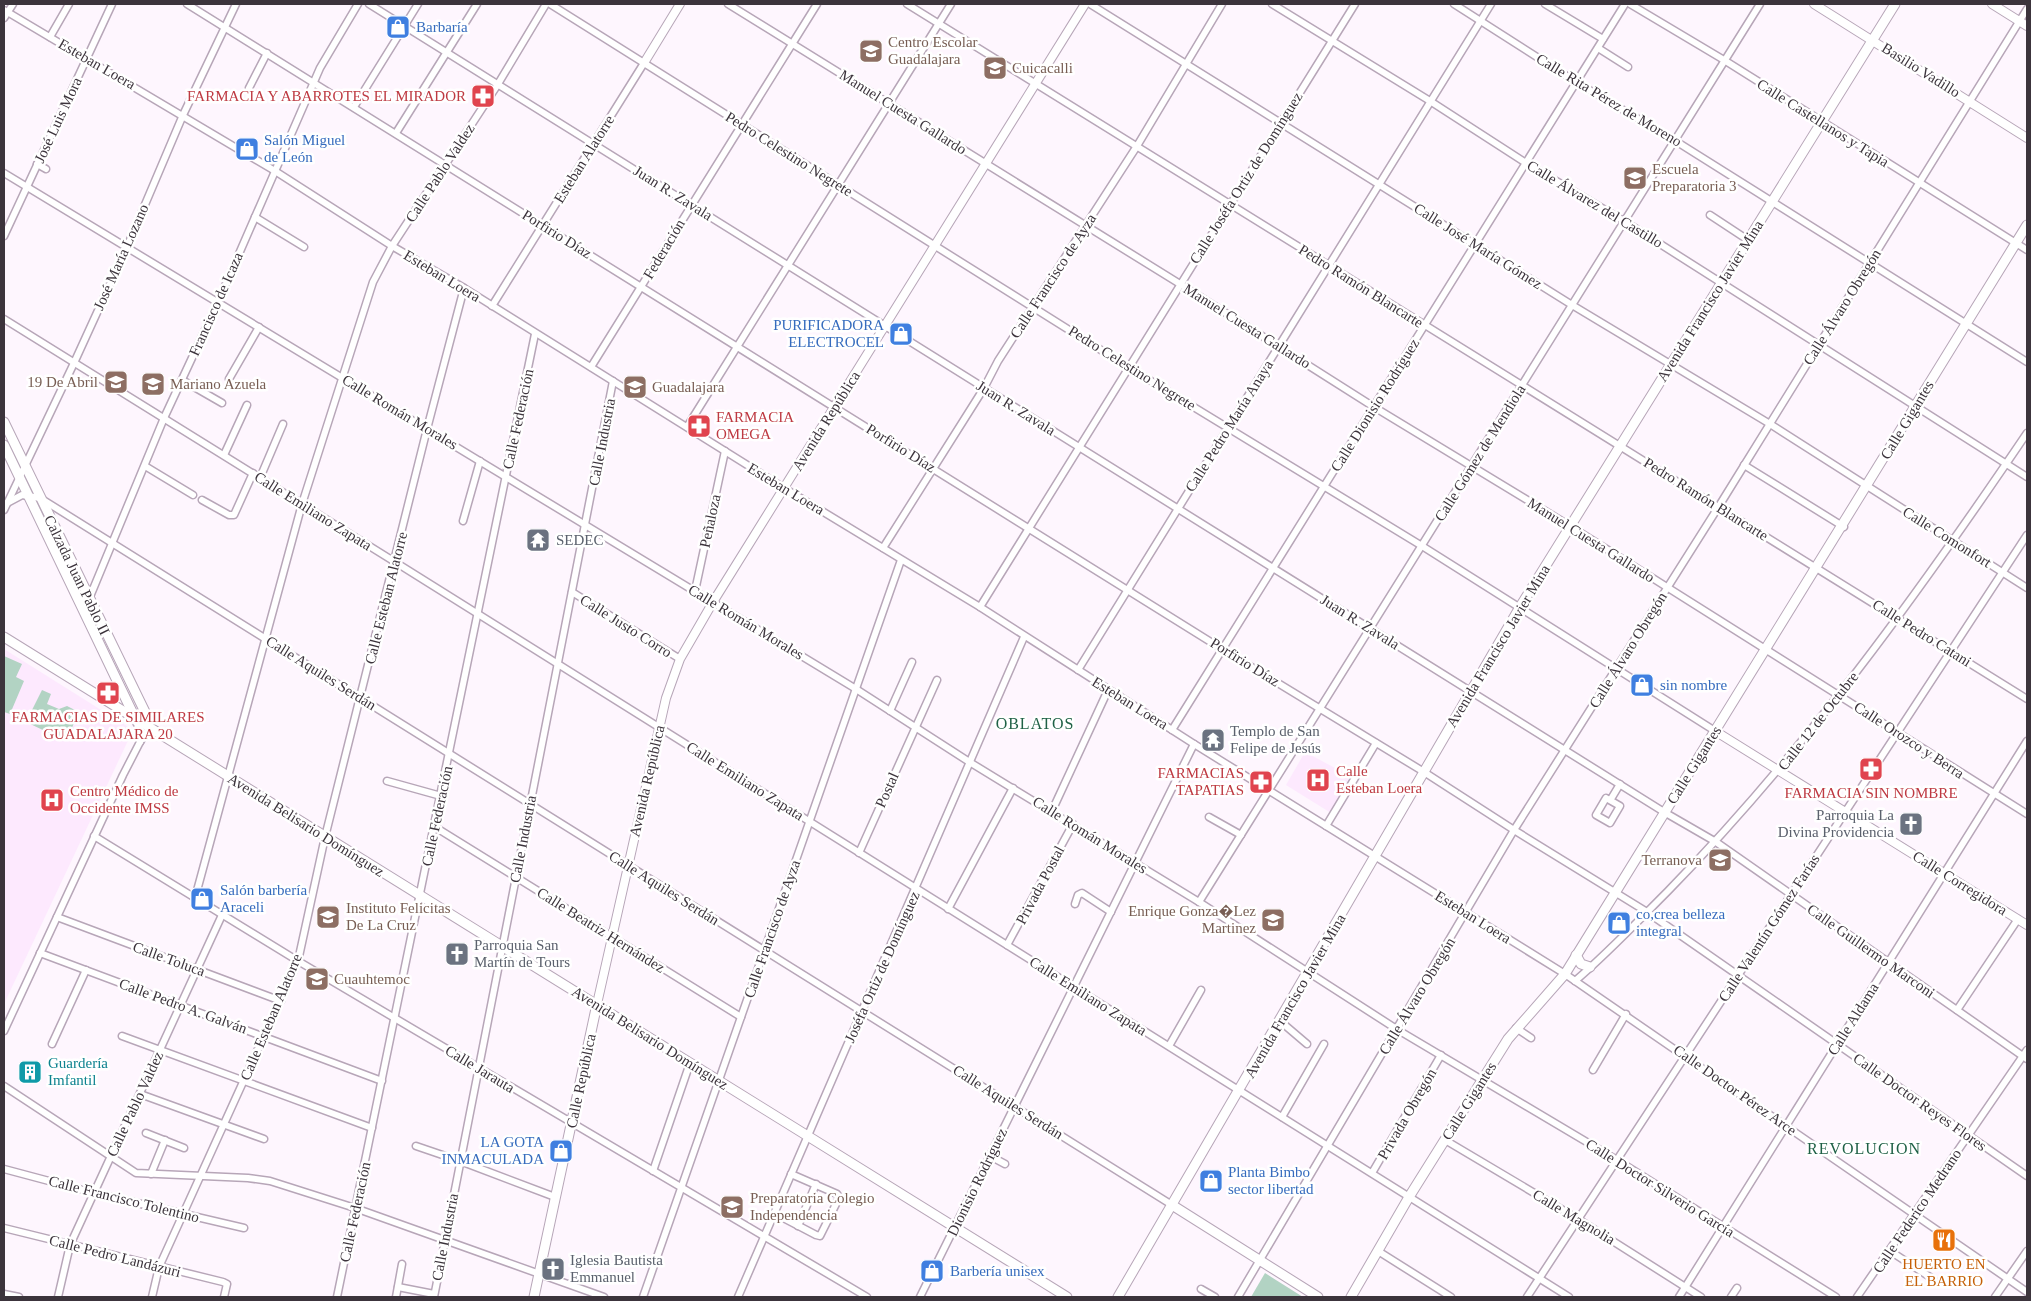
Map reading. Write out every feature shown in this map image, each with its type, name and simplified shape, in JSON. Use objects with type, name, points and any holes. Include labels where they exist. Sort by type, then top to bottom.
[{"type":"main road","name":"Avenida Francisco Javier Mina","points":[[1118,1297],[1520,607],[1895,4]]},
{"type":"main road","name":"Calle Gigantes","points":[[1351,1297],[1410,1197],[1516,1028],[1553,990],[1565,974],[1816,567],[1844,526],[1866,486],[2027,225]]},
{"type":"main road","name":"Calzada Juan Pablo II","points":[[4,422],[146,712],[149,728]]},
{"type":"main road","name":"Calzada Juan Pablo II","points":[[4,445],[135,719]]},
{"type":"main road","name":"Avenida Belisario Domínguez","points":[[4,637],[502,948],[597,1004],[718,1082],[1067,1297]]},
{"type":"main road","points":[[1576,955],[1581,964],[1590,967]]},
{"type":"main road","name":"Calle República","points":[[534,1297],[597,1004]]},
{"type":"main road","name":"Calle Aquiles Serdán","points":[[1172,1205],[1318,1297]]},
{"type":"street","points":[[5,13],[13,4]]},
{"type":"street","points":[[50,37],[69,4]]},
{"type":"street","name":"José Luis Mora","points":[[4,236],[112,4]]},
{"type":"street","name":"Porfirio Díaz","points":[[187,4],[396,132],[834,408],[934,468],[1615,892]]},
{"type":"street","name":"José María Lozano","points":[[4,510],[74,363],[183,115],[236,4]]},
{"type":"street","name":"Francisco de Icaza","points":[[82,608],[89,599],[164,418],[218,302],[314,82],[327,54],[358,4]]},
{"type":"street","name":"Juan R. Zavala","points":[[369,4],[1664,812]]},
{"type":"street","points":[[354,107],[418,4]]},
{"type":"street","points":[[396,132],[477,4]]},
{"type":"street","name":"Calle Pablo Valdez","points":[[195,898],[302,504],[373,282],[392,246],[498,84],[546,4]]},
{"type":"street","name":"Pedro Celestino Negrete","points":[[550,4],[1035,306],[1128,367],[1520,607],[1715,731]]},
{"type":"street","points":[[644,63],[680,4]]},
{"type":"street","name":"Manuel Cuesta Gallardo","points":[[728,4],[1766,649]]},
{"type":"street","name":"Federación","points":[[591,367],[817,4]]},
{"type":"street","name":"Pedro Ramón Blancarte","points":[[907,4],[1816,567]]},
{"type":"street","points":[[687,427],[950,4]]},
{"type":"street","name":"Avenida República","points":[[628,865],[670,684],[680,659],[712,602],[1086,4]]},
{"type":"street","name":"Calle José María Gómez","points":[[1090,4],[1572,305],[1770,424],[1866,486]]},
{"type":"street","name":"Calle Francisco de Ayza","points":[[883,548],[984,388],[998,361],[1136,146],[1222,4]]},
{"type":"street","name":"Calle Álvarez del Castillo","points":[[1272,4],[1430,101],[1526,163],[1722,282],[2027,477]]},
{"type":"street","name":"Calle Joséfa Ortiz de Domínguez","points":[[980,608],[1355,4]]},
{"type":"street","name":"Calle Rita Pérez de Moreno","points":[[1454,4],[1576,82],[1674,140],[2027,362]]},
{"type":"street","name":"Calle Pedro María Anaya","points":[[1078,670],[1490,4]]},
{"type":"street","points":[[1545,4],[1603,39]]},
{"type":"street","name":"Calle Dionisio Rodríguez","points":[[1172,730],[1625,4]]},
{"type":"street","name":"Calle Castellanos y Tapia","points":[[1630,4],[1724,60],[2027,250]]},
{"type":"street","name":"Calle Gómez de Mendiola","points":[[1199,902],[1760,4]]},
{"type":"street","name":"Basilio Vadillo","points":[[1814,4],[2027,138]]},
{"type":"street","points":[[1992,4],[2027,26]]},
{"type":"street","name":"Calle Álvaro Obregón","points":[[1238,1297],[1467,914],[1514,830],[1668,588],[2027,9]]},
{"type":"street","name":"Esteban Loera","points":[[5,13],[86,58],[275,171],[392,246],[464,288],[535,334],[980,608],[1194,744],[1565,974]]},
{"type":"street","points":[[1598,48],[1628,68]]},
{"type":"street","points":[[249,88],[267,53]]},
{"type":"street","name":"Esteban Alatorre","points":[[492,306],[644,63]]},
{"type":"street","points":[[37,164],[46,169]]},
{"type":"street","name":"Calle Román Morales","points":[[4,173],[856,689],[971,763],[1199,902],[1398,1030],[1482,1080]]},
{"type":"street","points":[[1710,215],[1748,240]]},
{"type":"street","points":[[255,218],[304,246]]},
{"type":"street","name":"Calle Esteban Alatorre","points":[[152,1297],[160,1267],[183,1214],[298,961],[360,698],[464,288]]},
{"type":"street","name":"Calle Emiliano Zapata","points":[[4,319],[660,727],[1569,1297]]},
{"type":"street","points":[[230,379],[259,327]]},
{"type":"street","name":"Calle Federación","points":[[337,1297],[535,334]]},
{"type":"street","points":[[182,380],[222,403]]},
{"type":"street","name":"Calle Industria","points":[[434,1295],[614,381]]},
{"type":"street","points":[[224,455],[247,404]]},
{"type":"street","points":[[260,478],[283,424]]},
{"type":"street","name":"Calle 12 de Octubre","points":[[1576,981],[1716,842],[1779,770],[1898,618],[2027,433]]},
{"type":"street","name":"Peñaloza","points":[[695,592],[725,451]]},
{"type":"street","points":[[464,521],[480,460]]},
{"type":"street","points":[[1744,465],[1844,526]]},
{"type":"street","points":[[145,466],[193,495]]},
{"type":"street","points":[[202,500],[229,516],[234,515],[253,473]]},
{"type":"street","name":"Calle Comonfort","points":[[1866,486],[2027,588]]},
{"type":"street","points":[[7,503],[17,497],[28,495]]},
{"type":"street","name":"Calle Aquiles Serdán","points":[[28,495],[40,498],[113,542],[530,805],[1172,1205]]},
{"type":"street","name":"Calle Valentín Gómez Farías","points":[[1527,1297],[2027,534]]},
{"type":"street","name":"Calle Francisco de Ayza","points":[[643,1297],[901,560]]},
{"type":"street","name":"Calle Pedro Catani","points":[[1816,567],[2027,700]]},
{"type":"street","name":"Calle Justo Corro","points":[[572,592],[680,659]]},
{"type":"street","name":"Joséfa Ortiz de Domínguez","points":[[738,1297],[1024,637]]},
{"type":"street","name":"Calle Orozco y Berra","points":[[1766,649],[2027,814]]},
{"type":"street","points":[[890,711],[912,662]]},
{"type":"street","name":"Postal","points":[[859,853],[937,680]]},
{"type":"street","points":[[1052,811],[1108,690]]},
{"type":"street","points":[[135,719],[139,729],[140,742]]},
{"type":"street","points":[[4,1032],[94,836],[140,742],[149,728]]},
{"type":"street","name":"Calle Corregidora","points":[[1715,731],[2027,925]]},
{"type":"street","name":"Calle Aldama","points":[[1679,1297],[2027,741]]},
{"type":"street","points":[[1326,826],[1376,743]]},
{"type":"street","name":"Dionisio Rodríguez","points":[[920,1297],[1194,744]]},
{"type":"street","points":[[388,781],[441,796]]},
{"type":"street","points":[[1611,799],[1620,784]]},
{"type":"street","points":[[948,908],[1013,788]]},
{"type":"street","name":"Calle Guillermo Marconi","points":[[1664,812],[1716,842],[1957,1010],[2026,1055]]},
{"type":"street","points":[[1209,817],[1241,835]]},
{"type":"street","name":"Privada Postal","points":[[1007,945],[1073,824]]},
{"type":"street","name":"Calle Beatriz Hernández","points":[[435,827],[741,1017]]},
{"type":"street","name":"Calle Jarauta","points":[[94,836],[298,961],[867,1297]]},
{"type":"street","name":"Calle República","points":[[597,1004],[628,865]]},
{"type":"street","name":"Calle Doctor Reyes Flores","points":[[1615,892],[1838,1043],[2027,1176]]},
{"type":"street","points":[[1074,904],[1078,894],[1082,893],[1111,912]]},
{"type":"street","name":"Calle Pablo Valdez","points":[[58,1297],[70,1245],[198,970],[222,914]]},
{"type":"street","name":"Calle Toluca","points":[[57,917],[281,1000]]},
{"type":"street","points":[[1957,1010],[2018,919]]},
{"type":"street","name":"Calle Pedro A. Galván","points":[[40,953],[382,1081]]},
{"type":"street","points":[[52,1044],[86,970]]},
{"type":"street","name":"Calle Doctor Pérez Arce","points":[[1565,974],[1626,1014],[2027,1292]]},
{"type":"street","points":[[1169,1046],[1201,990]]},
{"type":"street","points":[[1592,1070],[1626,1014]]},
{"type":"street","points":[[1280,1021],[1307,1044]]},
{"type":"street","points":[[1516,1028],[1531,1038]]},
{"type":"street","points":[[122,1036],[372,1128]]},
{"type":"street","points":[[1282,1117],[1324,1044]]},
{"type":"street","name":"Calle Federico Medrano","points":[[1857,1297],[2026,1055]]},
{"type":"street","name":"Privada Obregón","points":[[1372,1173],[1441,1056]]},
{"type":"street","points":[[653,1171],[690,1063]]},
{"type":"street","name":"Calle Doctor Silverio García","points":[[1482,1080],[1617,1160],[1836,1297]]},
{"type":"street","points":[[4,1086],[136,1173],[258,1179],[356,1208],[444,1242],[604,1297]]},
{"type":"street","points":[[140,1094],[264,1138]]},
{"type":"street","points":[[146,1133],[184,1148]]},
{"type":"street","points":[[151,1174],[165,1140]]},
{"type":"street","name":"Calle Magnolia","points":[[1445,1140],[1578,1219],[1701,1297]]},
{"type":"street","points":[[416,1146],[556,1197]]},
{"type":"street","points":[[990,1156],[1005,1164]]},
{"type":"street","name":"Calle Francisco Tolentino","points":[[4,1169],[94,1193],[244,1228]]},
{"type":"street","points":[[774,1214],[820,1236],[839,1196],[791,1174]]},
{"type":"street","points":[[798,1226],[816,1184]]},
{"type":"street","name":"Calle Pedro Landázuri","points":[[4,1228],[227,1284],[224,1297]]},
{"type":"street","points":[[1378,1251],[1451,1297]]},
{"type":"street","points":[[1890,1251],[1934,1279]]},
{"type":"street","points":[[1996,1297],[2027,1251]]},
{"type":"street","points":[[396,1297],[402,1264]]},
{"type":"street","points":[[398,1287],[434,1295]]},
{"type":"street","points":[[1731,1297],[1737,1288]]},
{"type":"street","points":[[1201,1289],[1215,1297]]},
{"type":"street","points":[[4,1294],[19,1297]]},
{"type":"shaded area","name":"Centro Médico de Occidente IMSS","points":[[4,649],[133,730],[4,1004]]},
{"type":"shaded area","name":"Calle Esteban Loera","points":[[1305,752],[1350,776],[1331,813],[1286,785]]},
{"type":"green space","points":[[4,656],[22,664],[16,677],[24,681],[10,714],[4,712]]},
{"type":"green space","points":[[42,690],[51,694],[47,704],[59,709],[67,706],[79,712],[66,741],[26,722]]},
{"type":"green space","points":[[1265,1273],[1303,1297],[1251,1297]]},
{"type":"place","name":"Barbaría","points":[[398,27]]},
{"type":"place","name":"Centro Escolar Guadalajara","points":[[871,51]]},
{"type":"place","name":"Cuicacalli","points":[[995,68]]},
{"type":"place","name":"FARMACIA Y ABARROTES EL MIRADOR","points":[[483,96]]},
{"type":"place","name":"Salón Miguel de León","points":[[247,149]]},
{"type":"place","name":"Escuela Preparatoria 3","points":[[1635,178]]},
{"type":"place","name":"PURIFICADORA ELECTROCEL","points":[[901,334]]},
{"type":"place","name":"19 De Abril","points":[[116,382]]},
{"type":"place","name":"Mariano Azuela","points":[[153,384]]},
{"type":"place","name":"Guadalajara","points":[[635,387]]},
{"type":"place","name":"FARMACIA OMEGA","points":[[699,426]]},
{"type":"place","name":"SEDEC","points":[[538,540]]},
{"type":"place","name":"sin nombre","points":[[1642,685]]},
{"type":"place","name":"FARMACIAS DE SIMILARES GUADALAJARA 20","points":[[108,693]]},
{"type":"place","name":"Templo de San Felipe de Jesús","points":[[1213,740]]},
{"type":"place","name":"FARMACIA SIN NOMBRE","points":[[1871,769]]},
{"type":"place","name":"Calle Esteban Loera","points":[[1318,780]]},
{"type":"place","name":"FARMACIAS TAPATIAS","points":[[1261,782]]},
{"type":"place","name":"Centro Médico de Occidente IMSS","points":[[52,800]]},
{"type":"place","name":"Parroquia La Divina Providencia","points":[[1911,824]]},
{"type":"place","name":"Terranova","points":[[1720,860]]},
{"type":"place","name":"Salón barbería Araceli","points":[[202,899]]},
{"type":"place","name":"Instituto Felicitas De La Cruz","points":[[328,917]]},
{"type":"place","name":"Enrique Gonza�Lez Martinez","points":[[1273,920]]},
{"type":"place","name":"co,crea belleza integral","points":[[1619,923]]},
{"type":"place","name":"Parroquia San Martín de Tours","points":[[457,954]]},
{"type":"place","name":"Cuauhtemoc","points":[[317,979]]},
{"type":"place","name":"Guardería Imfantil","points":[[30,1072]]},
{"type":"place","name":"LA GOTA INMACULADA","points":[[561,1151]]},
{"type":"place","name":"Planta Bimbo sector libertad","points":[[1211,1181]]},
{"type":"place","name":"Preparatoria Colegio Independencia","points":[[732,1207]]},
{"type":"place","name":"HUERTO EN EL BARRIO","points":[[1944,1240]]},
{"type":"place","name":"Iglesia Bautista Emmanuel","points":[[553,1269]]},
{"type":"place","name":"Barbería unisex","points":[[932,1271]]},
{"type":"district","name":"OBLATOS","points":[[1035,723]]},
{"type":"district","name":"REVOLUCION","points":[[1864,1148]]}]
